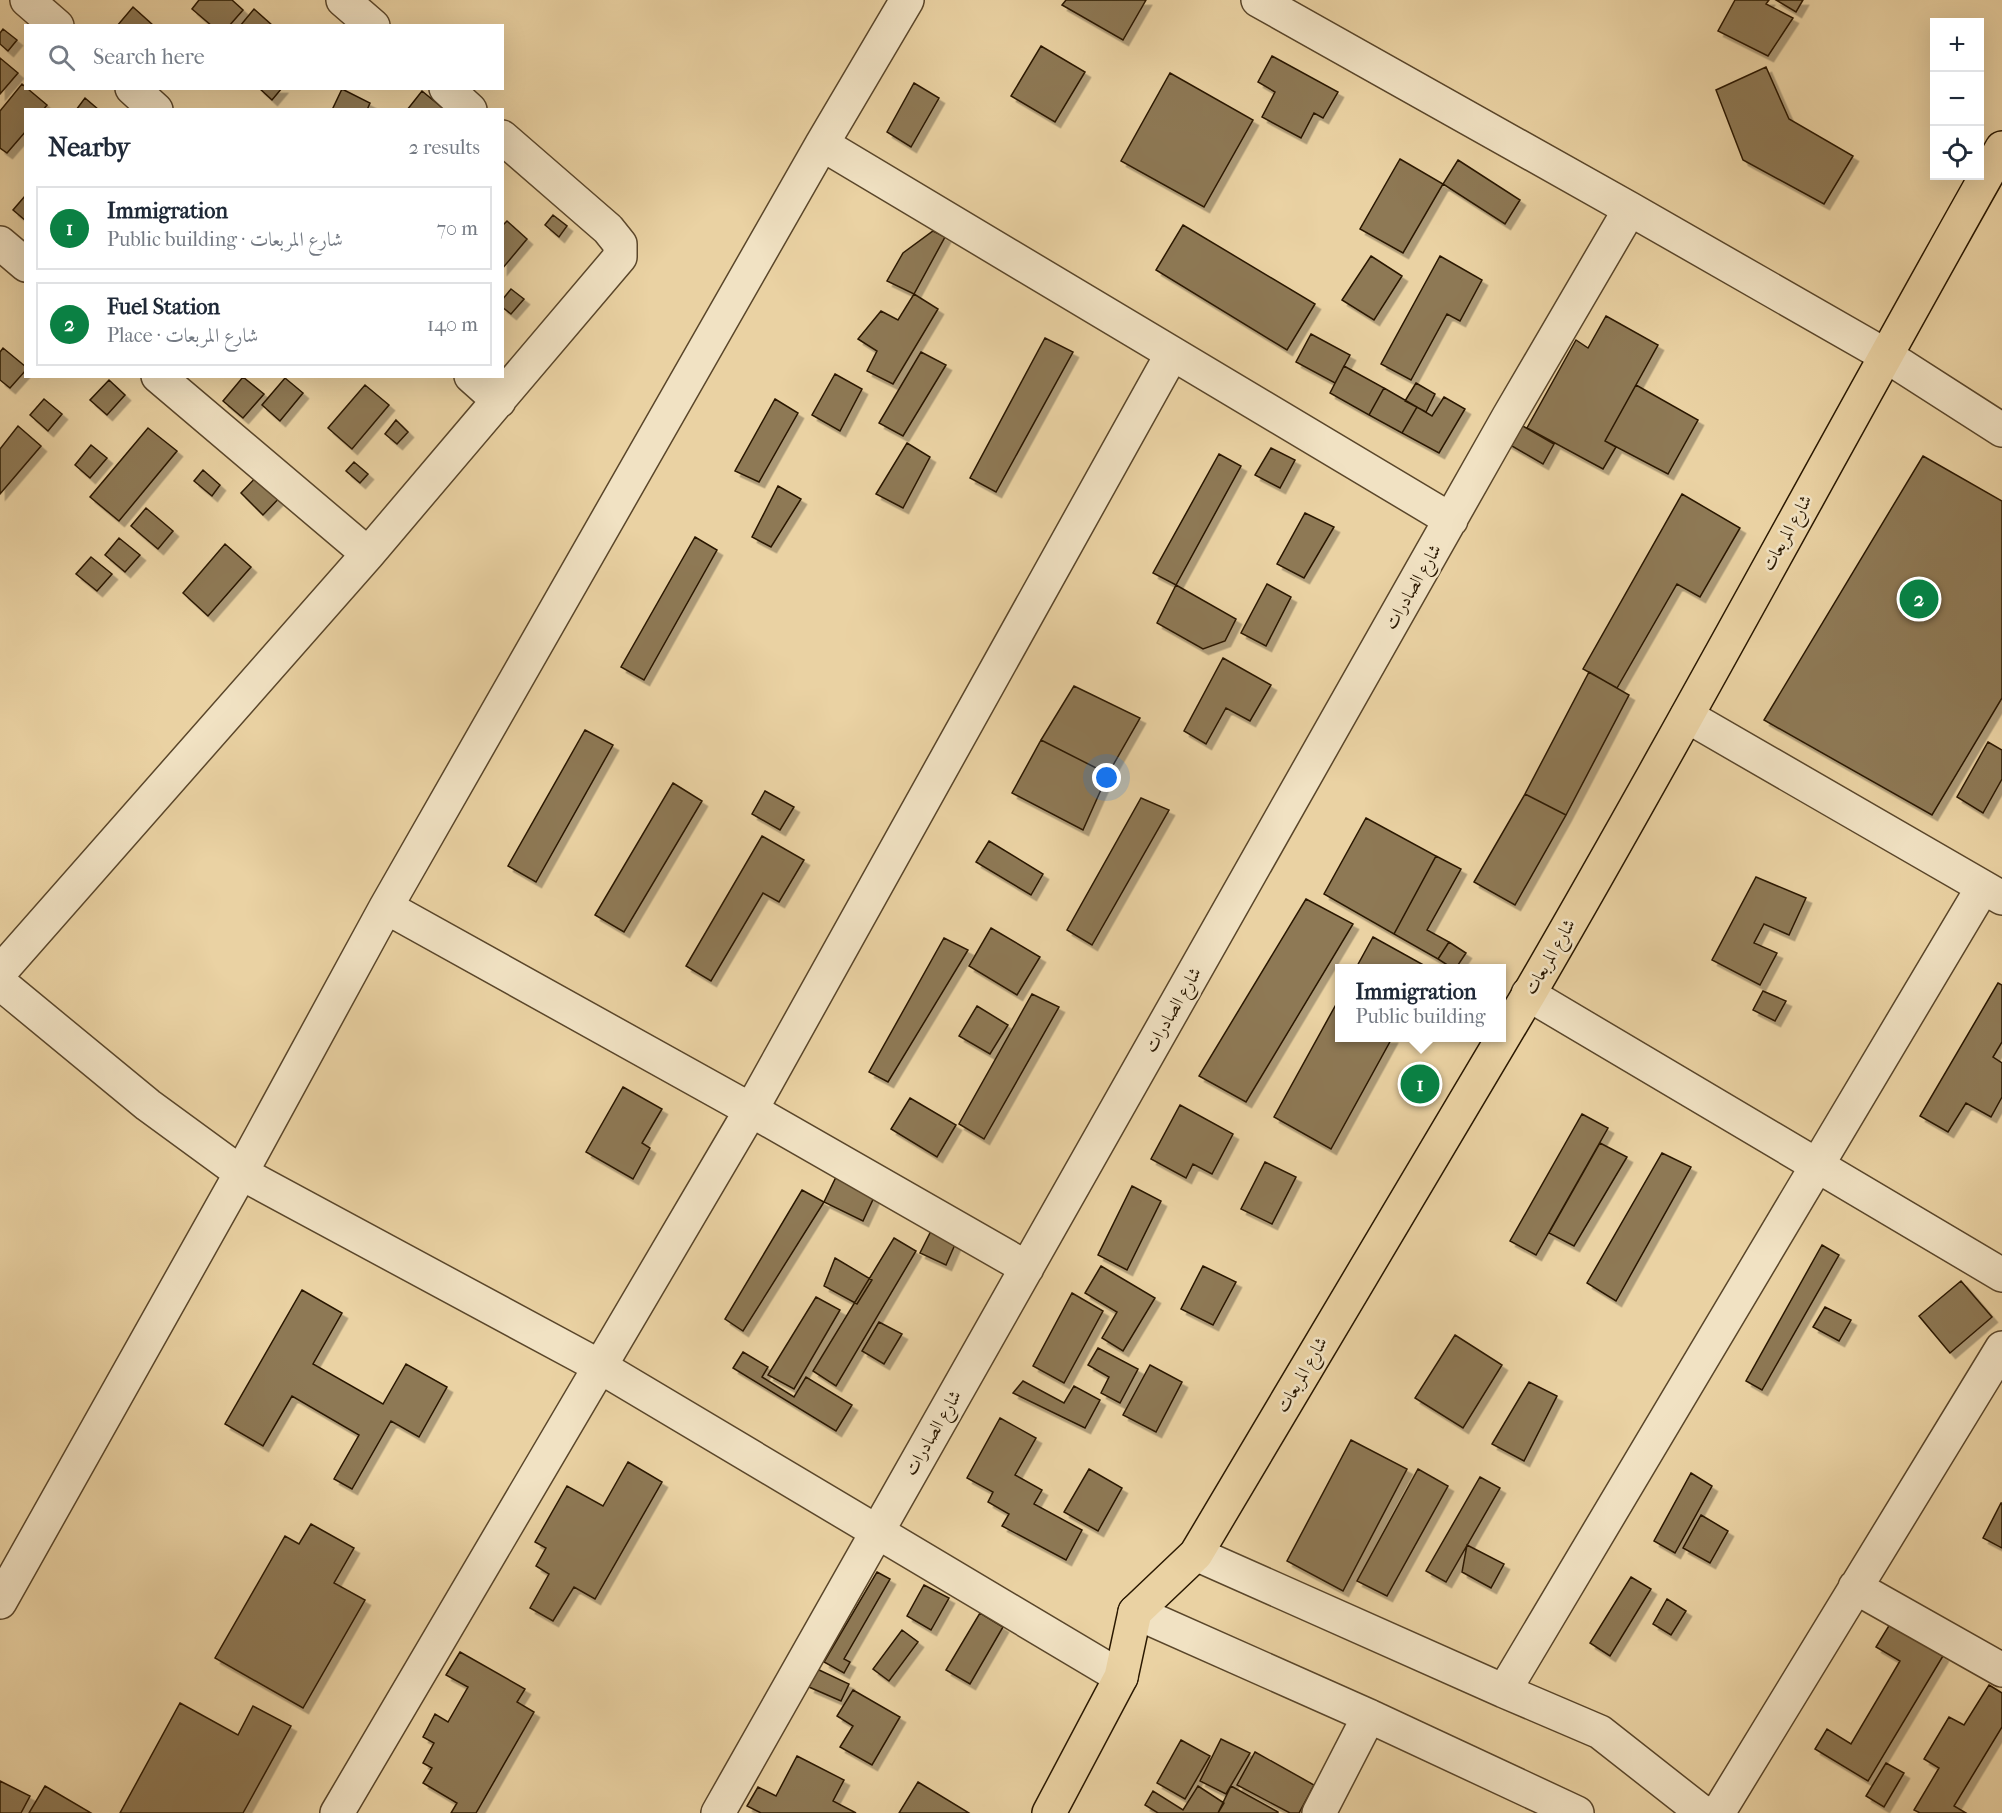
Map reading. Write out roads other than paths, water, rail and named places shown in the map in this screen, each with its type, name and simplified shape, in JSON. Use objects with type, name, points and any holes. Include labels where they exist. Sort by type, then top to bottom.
[{"type":"main road","name":"شارع المربعات","points":[[1506,1031],[1687,716],[1885,355],[2002,148]]},
{"type":"main road","name":"شارع المربعات","points":[[1135,1612],[1196,1554],[1500,1042]]},
{"type":"main road","points":[[1049,1813],[1121,1677],[1135,1612]]},
{"type":"street","points":[[27,0],[55,24]]},
{"type":"street","points":[[344,0],[371,24]]},
{"type":"street","points":[[0,1602],[241,1173],[386,908],[822,144],[907,0]]},
{"type":"street","points":[[1258,0],[1630,208],[1885,355],[2002,430]]},
{"type":"street","points":[[134,90],[154,108]]},
{"type":"street","points":[[448,90],[468,108]]},
{"type":"street","points":[[0,972],[368,554],[616,262],[621,251],[620,244],[608,229],[504,139]]},
{"type":"street","points":[[822,144],[1451,520]]},
{"type":"street","name":"شارع الصادرات","points":[[718,1813],[1630,208]]},
{"type":"street","points":[[0,243],[24,263]]},
{"type":"street","points":[[337,1813],[751,1110],[1172,354]]},
{"type":"street","points":[[160,378],[368,554]]},
{"type":"street","points":[[473,378],[499,400]]},
{"type":"street","points":[[1504,1691],[1818,1165],[1993,893],[1687,716]]},
{"type":"street","points":[[386,908],[751,1110],[1027,1268]]},
{"type":"street","points":[[0,983],[148,1105],[241,1173],[599,1366],[1121,1677]]},
{"type":"street","points":[[1528,994],[2002,1275]]},
{"type":"street","points":[[1718,1813],[2002,1348]]},
{"type":"street","points":[[1196,1554],[1600,1732],[1703,1813]]},
{"type":"street","points":[[1855,1587],[2002,1670]]},
{"type":"street","points":[[1135,1612],[1369,1716],[1577,1813]]},
{"type":"street","points":[[1319,1813],[1369,1716]]},
{"type":"place","name":"Fuel Station","points":[[1919,599]]},
{"type":"place","name":"Immigration","points":[[1420,1084]]}]
